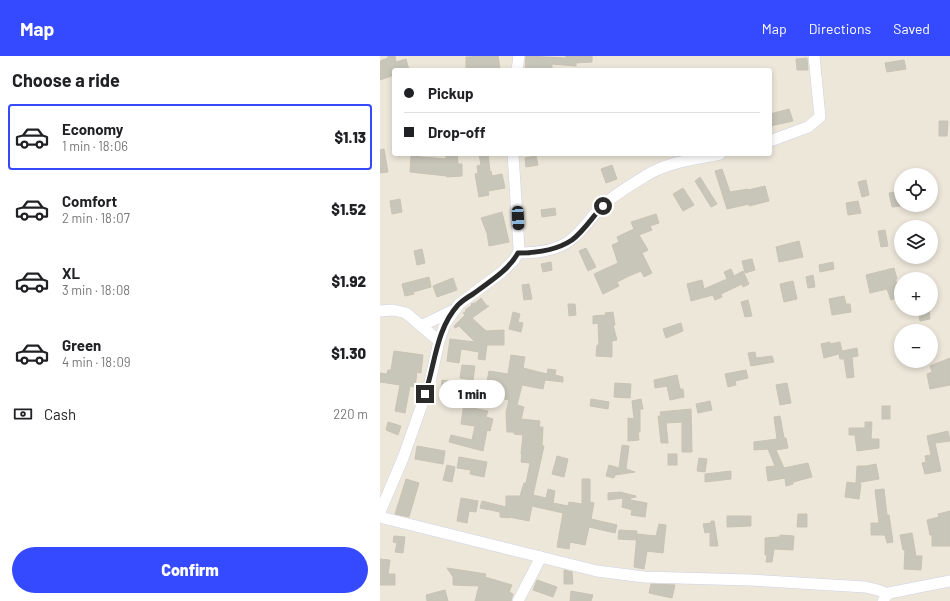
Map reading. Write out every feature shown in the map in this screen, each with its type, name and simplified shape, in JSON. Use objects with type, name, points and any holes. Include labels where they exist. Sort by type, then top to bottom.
[{"type":"street","points":[[517,68],[518,56]]},
{"type":"street","points":[[772,140],[808,127],[819,118],[814,56]]},
{"type":"street","points":[[380,512],[403,458],[427,389],[439,341],[445,324],[459,304],[502,272],[514,260],[518,253],[519,248],[513,156]]},
{"type":"street","points":[[518,253],[539,252],[557,247],[572,239],[603,206],[620,193],[656,170],[711,156]]},
{"type":"street","points":[[380,311],[393,310],[406,313],[439,341]]},
{"type":"street","points":[[421,326],[454,310]]},
{"type":"street","points":[[380,517],[597,571],[644,577],[750,580],[865,587],[878,590],[885,598],[950,581]]},
{"type":"street","points":[[518,601],[541,557]]},
{"type":"building","points":[[388,56],[395,56],[396,62],[406,59],[408,68],[392,68],[392,76],[380,80],[380,61],[388,58]]},
{"type":"building","points":[[498,56],[500,68],[466,68],[466,57]]},
{"type":"building","points":[[526,56],[566,58],[566,56],[592,56],[592,62],[576,63],[576,66],[552,64],[552,68],[525,68]]},
{"type":"building","points":[[807,58],[808,70],[797,70],[796,59]]},
{"type":"building","points":[[904,60],[906,69],[887,72],[885,63]]},
{"type":"building","points":[[789,109],[793,121],[772,126],[772,113]]},
{"type":"building","points":[[939,121],[948,121],[947,136],[939,136]]},
{"type":"building","points":[[384,149],[388,172],[380,173],[380,150]]},
{"type":"building","points":[[411,156],[446,159],[446,156],[457,156],[458,164],[462,164],[462,176],[447,177],[410,172]]},
{"type":"building","points":[[479,156],[488,156],[490,172],[491,171],[492,176],[502,174],[505,188],[488,191],[489,195],[479,197],[475,174],[478,173],[477,166],[481,165]]},
{"type":"building","points":[[536,156],[538,165],[526,167],[525,158]]},
{"type":"building","points":[[612,165],[617,179],[606,183],[601,169]]},
{"type":"building","points":[[722,169],[730,192],[765,186],[769,201],[727,209],[715,171]]},
{"type":"building","points":[[700,177],[717,204],[711,207],[695,181]]},
{"type":"building","points":[[866,180],[869,195],[862,197],[858,182]]},
{"type":"building","points":[[683,188],[694,205],[683,211],[673,194]]},
{"type":"building","points":[[894,192],[894,207],[892,207],[889,193]]},
{"type":"building","points":[[400,199],[402,212],[392,214],[390,201]]},
{"type":"building","points":[[858,201],[861,213],[848,215],[846,203]]},
{"type":"building","points":[[555,208],[556,215],[542,217],[541,210]]},
{"type":"building","points":[[502,212],[509,242],[489,246],[487,233],[481,218]]},
{"type":"building","points":[[656,214],[659,223],[650,226],[652,230],[639,235],[648,250],[642,253],[652,273],[644,277],[641,271],[629,276],[617,282],[619,286],[603,294],[594,274],[618,263],[612,245],[619,242],[617,237],[634,229],[631,222]]},
{"type":"building","points":[[885,230],[888,246],[881,247],[878,231]]},
{"type":"building","points":[[799,241],[803,257],[779,262],[776,247]]},
{"type":"building","points":[[586,248],[596,267],[588,271],[579,251]]},
{"type":"building","points":[[422,249],[425,263],[417,265],[414,251]]},
{"type":"building","points":[[752,259],[755,270],[745,273],[742,261]]},
{"type":"building","points":[[551,262],[552,270],[543,272],[541,264]]},
{"type":"building","points":[[833,262],[834,269],[820,272],[819,265]]},
{"type":"building","points":[[894,268],[894,298],[891,300],[887,289],[870,293],[866,275]]},
{"type":"building","points":[[731,269],[734,276],[743,271],[749,284],[743,287],[742,284],[721,294],[722,297],[715,300],[713,295],[691,301],[687,284],[702,280],[704,289],[727,279],[724,272]]},
{"type":"building","points":[[813,275],[815,287],[808,288],[806,277]]},
{"type":"building","points":[[429,277],[431,287],[405,296],[402,284]]},
{"type":"building","points":[[453,278],[457,290],[437,297],[433,286]]},
{"type":"building","points":[[793,281],[797,299],[784,302],[780,284]]},
{"type":"building","points":[[529,284],[532,299],[524,300],[522,285]]},
{"type":"building","points":[[844,296],[846,304],[850,304],[851,312],[832,315],[829,299]]},
{"type":"building","points":[[481,298],[487,306],[489,306],[472,318],[486,331],[504,330],[504,345],[487,345],[485,360],[478,359],[479,352],[461,349],[459,363],[447,361],[450,339],[475,342],[459,326],[455,328],[454,326],[465,315],[463,313],[468,310],[465,310]]},
{"type":"building","points":[[748,300],[752,316],[745,317],[741,302]]},
{"type":"building","points":[[568,304],[575,304],[576,315],[569,316]]},
{"type":"building","points":[[513,312],[520,314],[518,322],[523,323],[521,332],[509,329]]},
{"type":"building","points":[[613,312],[615,325],[613,325],[617,340],[612,341],[612,357],[596,356],[597,345],[599,345],[598,323],[593,324],[593,316],[606,315],[605,313]]},
{"type":"building","points":[[919,316],[930,316],[930,319],[920,321]]},
{"type":"building","points":[[681,323],[683,331],[666,338],[663,329]]},
{"type":"building","points":[[830,342],[830,344],[840,342],[842,351],[857,348],[858,356],[852,357],[854,377],[847,378],[844,359],[840,359],[839,354],[824,358],[821,344]]},
{"type":"building","points":[[394,351],[423,355],[421,373],[417,372],[415,387],[410,386],[405,413],[395,411],[400,385],[380,382],[380,373],[387,374],[388,370],[391,370]]},
{"type":"building","points":[[755,352],[756,358],[772,356],[774,362],[751,366],[748,353]]},
{"type":"building","points":[[511,355],[525,357],[523,368],[547,374],[548,369],[556,370],[555,375],[563,377],[563,382],[545,380],[543,389],[522,385],[517,405],[524,407],[521,419],[540,421],[539,427],[543,427],[542,446],[544,446],[533,495],[546,498],[548,489],[555,491],[553,503],[568,506],[569,502],[582,504],[582,479],[590,479],[590,502],[594,503],[591,519],[617,525],[615,533],[589,527],[585,545],[570,542],[569,549],[557,547],[563,513],[532,506],[529,521],[509,517],[500,517],[500,512],[480,508],[482,501],[506,507],[506,496],[520,496],[524,483],[526,483],[530,463],[521,462],[523,435],[514,434],[514,432],[507,432],[506,412],[509,400],[491,396],[494,383],[487,382],[489,371],[508,374]]},
{"type":"building","points":[[950,358],[950,385],[930,389],[927,374],[932,372],[931,368],[938,368],[938,363]]},
{"type":"building","points":[[462,365],[475,366],[473,380],[460,378]]},
{"type":"building","points":[[746,370],[748,378],[735,381],[736,385],[728,387],[725,374]]},
{"type":"building","points":[[677,375],[680,389],[683,389],[684,397],[670,400],[667,386],[655,388],[654,380]]},
{"type":"building","points":[[442,380],[456,382],[454,398],[440,396]]},
{"type":"building","points":[[615,383],[631,384],[630,398],[614,397]]},
{"type":"building","points":[[787,383],[791,403],[780,405],[776,385]]},
{"type":"building","points":[[591,399],[609,402],[608,409],[590,406]]},
{"type":"building","points":[[641,399],[643,409],[640,409],[640,432],[638,432],[639,440],[628,441],[628,418],[634,419],[632,401]]},
{"type":"building","points":[[710,401],[712,410],[698,413],[696,404]]},
{"type":"building","points":[[464,403],[473,404],[472,408],[488,411],[486,417],[493,419],[490,431],[487,430],[483,451],[449,442],[451,435],[472,440],[475,426],[461,424]]},
{"type":"building","points":[[882,406],[890,406],[890,419],[882,419]]},
{"type":"building","points":[[691,409],[692,452],[682,452],[682,422],[666,423],[668,443],[661,443],[658,416],[661,416],[660,412]]},
{"type":"building","points":[[780,416],[784,438],[786,438],[788,448],[776,450],[784,468],[808,463],[812,477],[793,482],[793,484],[786,486],[785,478],[768,481],[766,467],[775,466],[768,449],[754,450],[754,442],[777,439],[774,417]]},
{"type":"building","points":[[388,422],[401,426],[398,435],[386,430]]},
{"type":"building","points":[[865,422],[872,422],[871,439],[879,439],[879,448],[857,451],[855,435],[849,435],[849,428],[865,428]]},
{"type":"building","points":[[948,431],[950,441],[935,443],[941,471],[925,474],[922,463],[926,462],[925,456],[931,455],[927,436]]},
{"type":"building","points":[[622,445],[629,446],[626,469],[635,472],[615,475],[614,478],[606,476],[609,465],[619,468]]},
{"type":"building","points":[[417,446],[445,451],[443,464],[415,459]]},
{"type":"building","points":[[668,454],[677,454],[677,465],[668,465]]},
{"type":"building","points":[[557,456],[568,459],[564,477],[552,474]]},
{"type":"building","points":[[459,457],[487,462],[484,477],[470,474],[471,470],[457,468]]},
{"type":"building","points":[[699,458],[707,459],[705,472],[697,471]]},
{"type":"building","points":[[876,464],[879,479],[856,483],[857,466]]},
{"type":"building","points":[[447,465],[455,467],[452,482],[443,480]]},
{"type":"building","points":[[731,471],[731,479],[705,482],[705,474]]},
{"type":"building","points":[[406,479],[419,483],[409,517],[395,514]]},
{"type":"building","points":[[847,482],[861,484],[859,499],[845,497]]},
{"type":"building","points":[[884,489],[887,515],[889,515],[893,542],[887,543],[885,535],[871,535],[871,523],[879,523],[875,490]]},
{"type":"building","points":[[620,492],[636,496],[630,500],[647,503],[645,517],[631,515],[632,510],[622,507],[623,498],[608,500],[608,493]]},
{"type":"building","points":[[461,498],[478,501],[476,512],[469,511],[467,523],[457,521]]},
{"type":"building","points":[[950,511],[950,546],[932,546],[932,535],[930,535],[927,520],[939,517],[938,514]]},
{"type":"building","points":[[798,514],[807,514],[807,527],[797,527]]},
{"type":"building","points":[[727,516],[751,516],[751,526],[727,527]]},
{"type":"building","points":[[711,521],[714,521],[718,546],[710,546],[710,532],[705,533],[703,524],[711,523]]},
{"type":"building","points":[[659,524],[666,525],[663,553],[647,551],[644,569],[634,567],[637,534],[656,536]]},
{"type":"building","points":[[619,530],[637,531],[636,540],[618,539]]},
{"type":"building","points":[[912,533],[916,556],[922,556],[921,570],[904,569],[905,550],[903,550],[900,535]]},
{"type":"building","points":[[780,535],[794,536],[793,550],[774,549],[772,562],[766,562],[767,555],[765,555],[765,538],[780,537]]},
{"type":"building","points":[[394,536],[405,537],[403,553],[395,552],[397,543],[393,542]]},
{"type":"building","points":[[380,559],[390,560],[388,574],[395,574],[395,585],[380,585]]},
{"type":"building","points":[[447,568],[486,574],[485,577],[512,585],[509,592],[513,594],[511,601],[475,601],[479,586],[453,585],[453,577]]},
{"type":"building","points":[[564,570],[572,572],[573,584],[564,584]]},
{"type":"building","points":[[537,580],[557,587],[553,597],[533,590]]},
{"type":"building","points":[[651,584],[675,585],[672,598],[649,593]]},
{"type":"building","points":[[445,590],[448,601],[427,601],[426,595]]},
{"type":"building","points":[[571,591],[593,595],[591,601],[570,601]]},
{"type":"route","points":[[425,394],[430,382],[439,341],[445,324],[459,304],[491,282],[514,260],[518,253],[539,252],[565,244],[586,225],[603,206]]}]
